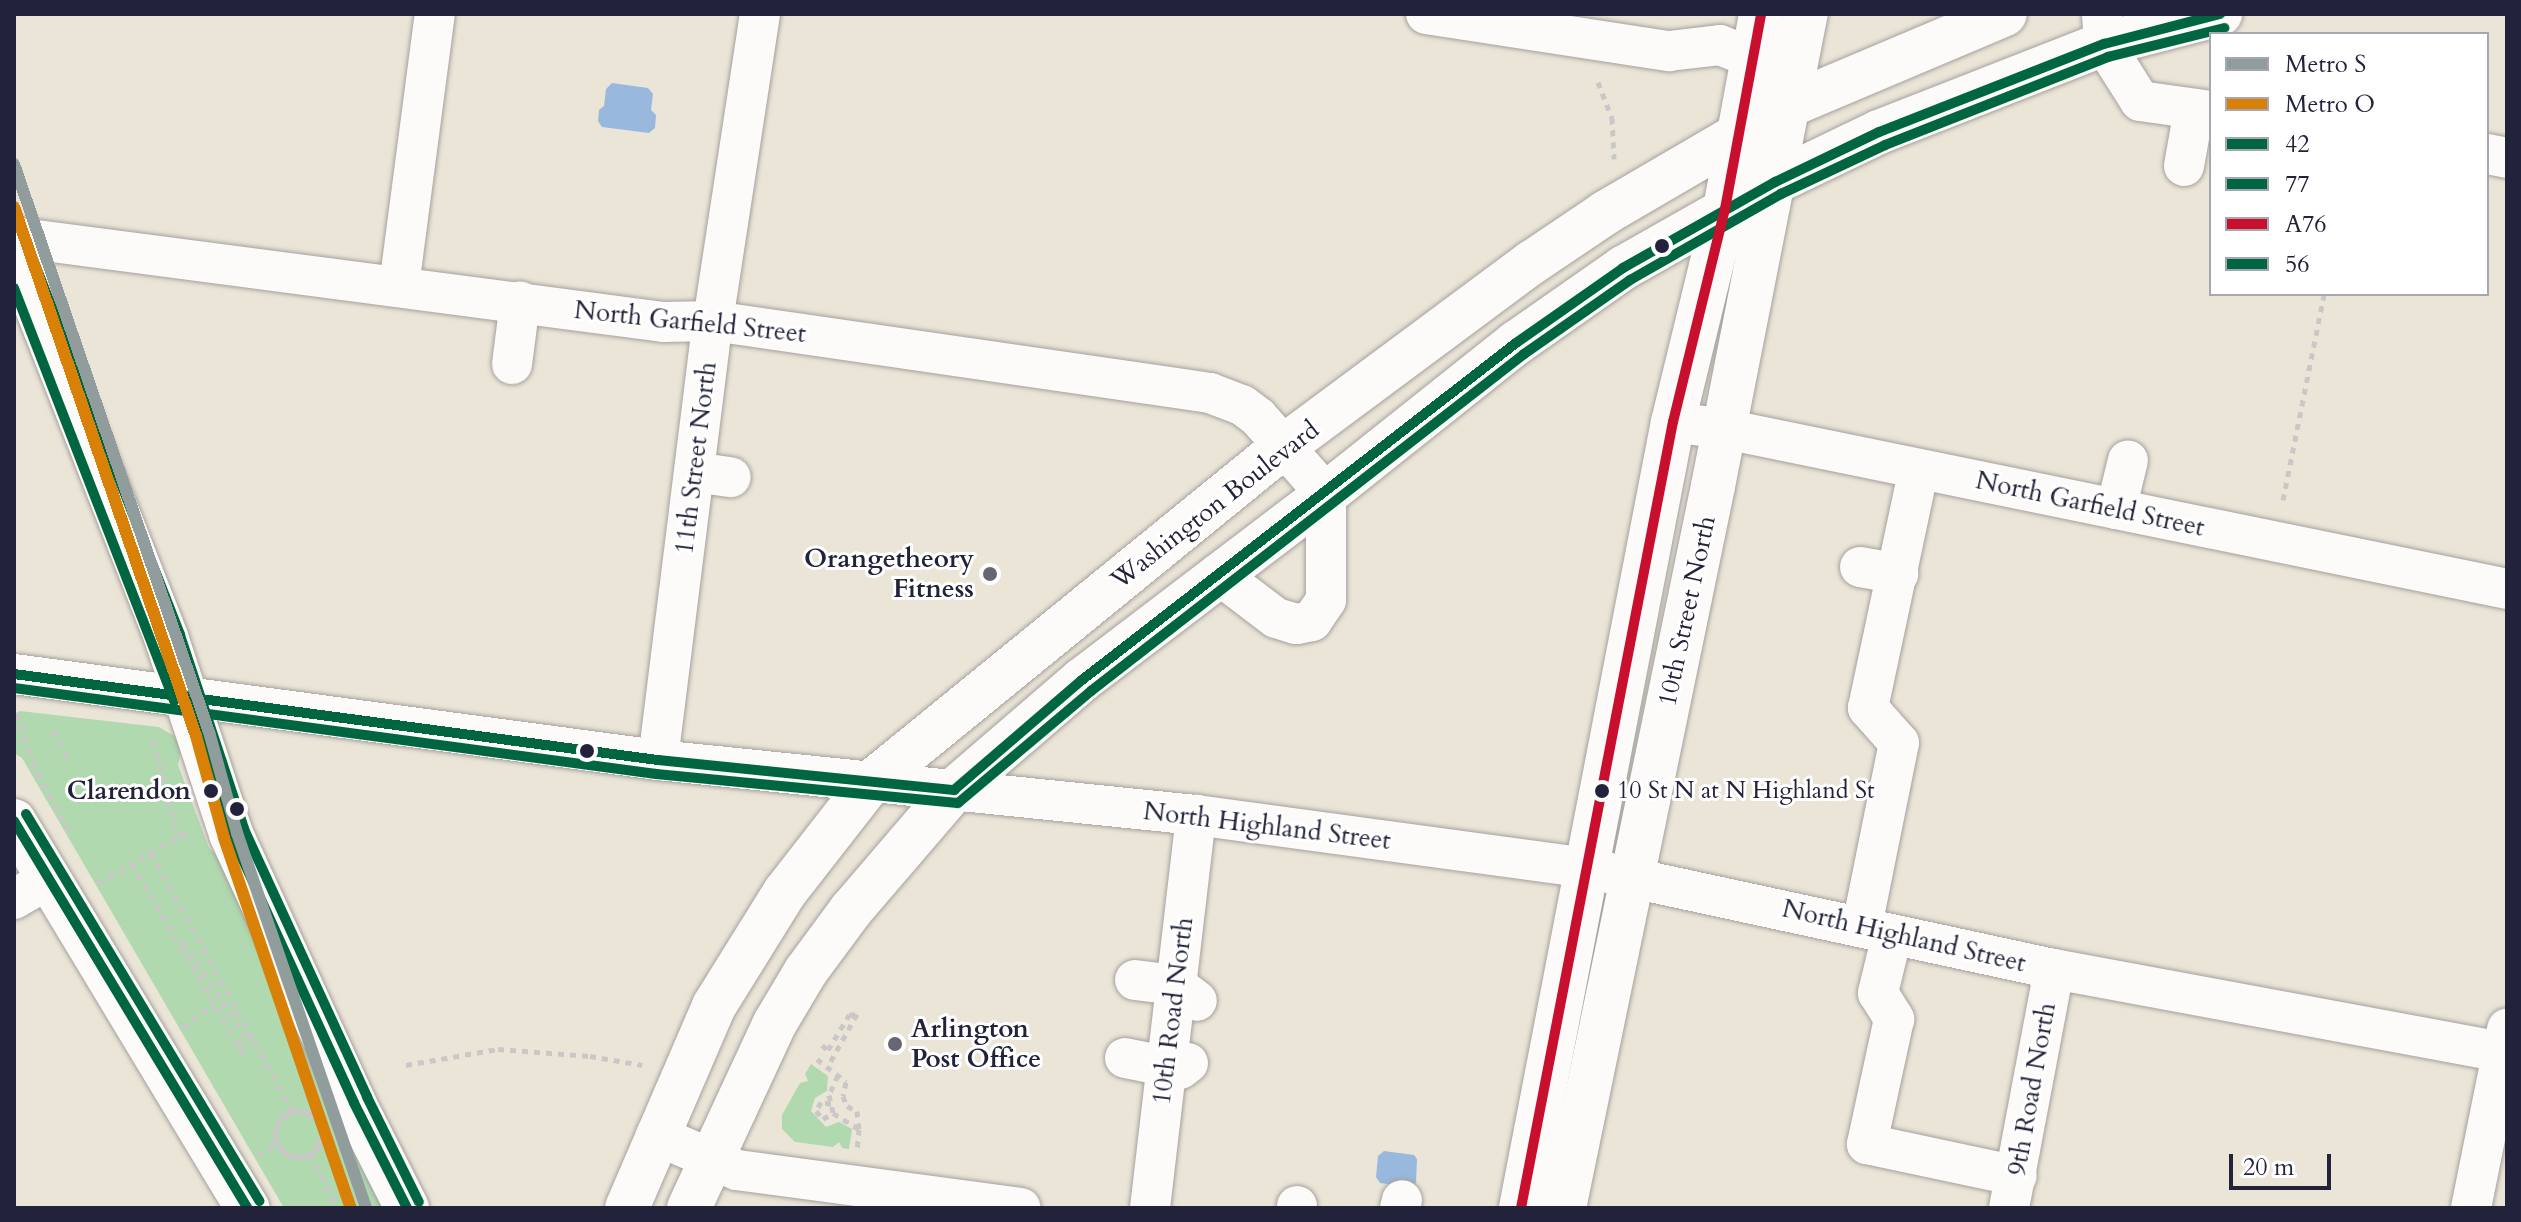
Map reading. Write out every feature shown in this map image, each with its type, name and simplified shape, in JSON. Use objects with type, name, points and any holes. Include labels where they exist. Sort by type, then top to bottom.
[{"type":"main road","name":"10th Street North","points":[[1521,1208],[1673,422],[1725,209],[1761,14]]},
{"type":"main road","name":"10th Street North","points":[[1564,1208],[1725,429],[1806,14]]},
{"type":"main road","points":[[689,1208],[709,1159],[775,1023],[806,971],[851,910],[954,790],[1082,680],[1572,302],[1725,209],[1879,132],[2103,29],[2220,14]]},
{"type":"main road","name":"Washington Boulevard","points":[[627,1208],[714,1006],[747,948],[869,784],[1283,447],[1531,263],[1605,213],[1742,130],[1790,105],[1987,17]]},
{"type":"main road","points":[[14,249],[187,696],[231,834],[354,1103],[407,1208]]},
{"type":"main road","points":[[14,821],[31,889],[247,1208]]},
{"type":"street","points":[[399,286],[435,14]]},
{"type":"street","name":"11th Street North","points":[[658,760],[713,475],[713,321],[760,14]]},
{"type":"street","points":[[1426,14],[1669,51],[1720,45],[1752,58],[1790,105]]},
{"type":"street","points":[[2103,29],[2140,101],[2203,110],[2184,166]]},
{"type":"street","name":"North Garfield Street","points":[[14,237],[663,322],[713,321],[1210,393],[1242,405],[1258,417],[1326,494]]},
{"type":"street","points":[[512,364],[520,302]]},
{"type":"street","name":"North Garfield Street","points":[[1673,422],[1725,429],[2507,589]]},
{"type":"street","points":[[2116,509],[2128,460]]},
{"type":"street","points":[[1919,469],[1879,570],[1868,708],[1899,743],[1877,931],[1878,993],[1894,1019],[1867,1144],[2013,1192]]},
{"type":"street","points":[[1218,574],[1276,618],[1296,624],[1312,621],[1326,600],[1326,494]]},
{"type":"street","name":"North Highland Street","points":[[14,674],[658,760],[869,784],[1196,815],[1586,868],[2054,969],[2505,1045]]},
{"type":"street","name":"10th Road North","points":[[1150,1208],[1168,1164],[1167,1064],[1196,815]]},
{"type":"street","points":[[1136,969],[1177,975]]},
{"type":"street","name":"9th Road North","points":[[2013,1192],[2054,969]]},
{"type":"street","points":[[2471,1208],[2505,1045]]},
{"type":"street","points":[[1125,1058],[1167,1064]]},
{"type":"street","points":[[656,1135],[737,1170],[829,1196],[1020,1208]]},
{"type":"path","points":[[1598,82],[1612,118],[1614,159]]},
{"type":"path","points":[[2283,500],[2324,296]]},
{"type":"path","points":[[53,731],[69,761]]},
{"type":"path","points":[[98,883],[178,837],[153,741]]},
{"type":"path","points":[[151,853],[292,1111]]},
{"type":"path","points":[[132,863],[245,1058]]},
{"type":"path","points":[[184,941],[244,1036]]},
{"type":"path","points":[[183,1027],[214,1003]]},
{"type":"path","points":[[822,1045],[828,1050],[849,1015],[857,1014],[828,1066]]},
{"type":"path","points":[[238,1046],[253,1038]]},
{"type":"path","points":[[406,1065],[498,1049],[590,1056],[642,1065]]},
{"type":"path","points":[[817,1059],[846,1082],[844,1100],[847,1106],[857,1111],[858,1143]]},
{"type":"path","points":[[838,1075],[829,1095],[832,1108],[859,1129]]},
{"type":"path","points":[[832,1108],[844,1100]]},
{"type":"path","points":[[292,1111],[308,1113],[320,1123],[321,1138],[309,1154],[294,1157],[277,1144],[275,1128],[292,1111]]},
{"type":"path","points":[[258,1155],[277,1144]]},
{"type":"path","points":[[309,1154],[338,1208]]},
{"type":"green space","points":[[20,711],[159,727],[176,737],[181,751],[178,765],[209,848],[229,867],[391,1208],[284,1208],[22,758],[14,753],[14,714]]},
{"type":"green space","points":[[811,1064],[828,1076],[827,1091],[815,1098],[811,1111],[826,1127],[839,1122],[852,1129],[849,1149],[842,1148],[839,1142],[833,1147],[795,1142],[782,1129],[782,1115],[800,1083],[808,1081],[805,1074]]},
{"type":"water","points":[[612,83],[648,88],[653,94],[651,110],[656,115],[655,128],[649,133],[602,127],[598,121],[599,110],[604,106],[606,89]]},
{"type":"water","points":[[1384,1151],[1414,1155],[1417,1159],[1416,1183],[1409,1187],[1380,1183],[1376,1177],[1378,1156]]},
{"type":"metro line","name":"S","points":[[14,164],[209,732],[237,833],[366,1208]]},
{"type":"metro line","name":"O","points":[[14,207],[196,736],[224,838],[351,1208]]},
{"type":"transit line","name":"A76","points":[[1521,1208],[1673,422],[1725,209],[1761,14]]},
{"type":"transit line","name":"42","points":[[14,674],[658,760],[954,790],[1082,680],[1516,343],[1623,268],[1775,182],[1879,132],[2104,44],[2220,14]]},
{"type":"transit line","name":"77","points":[[14,688],[656,774],[958,803],[1091,691],[1524,354],[1630,280],[1781,194],[1885,145],[2108,57],[2224,28]]},
{"type":"transit line","name":"56","points":[[27,244],[180,635],[244,829],[367,1097],[419,1202]]},
{"type":"transit line","name":"77","points":[[14,288],[174,701]]},
{"type":"transit line","name":"42","points":[[187,696],[231,834],[354,1103],[407,1208]]},
{"type":"transit line","name":"56","points":[[26,814],[259,1201]]},
{"type":"transit line","name":"42","points":[[14,821],[247,1208]]},
{"type":"place","name":"Orangetheory Fitness","points":[[990,574]]},
{"type":"place","name":"Clarendon","points":[[211,791]]},
{"type":"place","name":"10 St N at N Highland St","points":[[1602,791]]},
{"type":"place","name":"Arlington Post Office","points":[[895,1044]]}]
